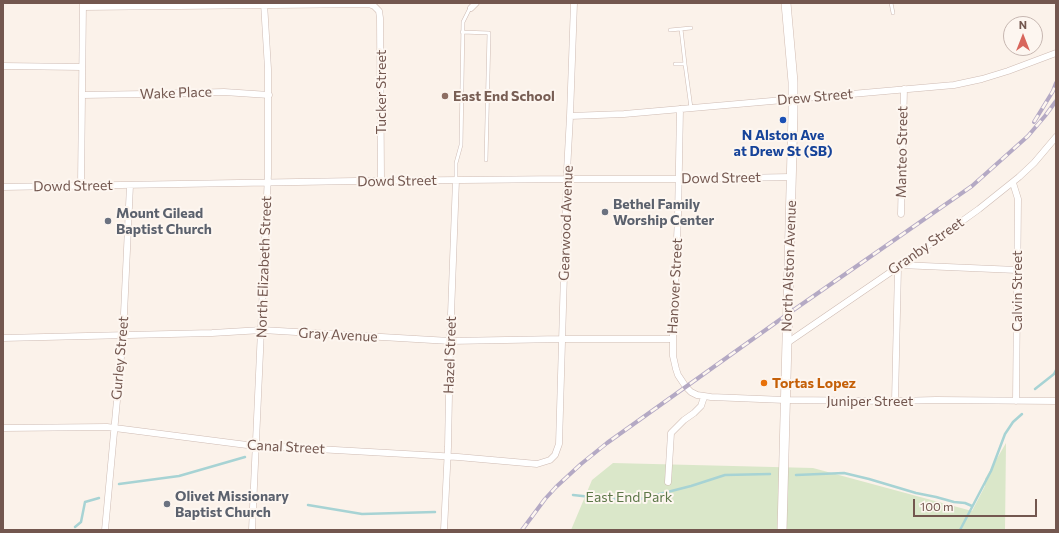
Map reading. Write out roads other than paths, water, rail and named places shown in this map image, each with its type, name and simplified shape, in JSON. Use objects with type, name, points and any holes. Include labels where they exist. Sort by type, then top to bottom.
[{"type":"main road","name":"North Alston Avenue","points":[[782,530],[793,98],[786,3]]},
{"type":"street","points":[[471,8],[476,3]]},
{"type":"street","name":"Gearwood Avenue","points":[[559,444],[574,3]]},
{"type":"street","points":[[81,185],[83,5],[264,4]]},
{"type":"street","name":"Tucker Street","points":[[264,4],[369,4],[374,6],[379,11],[381,181]]},
{"type":"street","name":"North Elizabeth Street","points":[[252,530],[268,182],[269,95],[264,4]]},
{"type":"street","name":"Drew Street","points":[[570,116],[624,114],[954,85],[982,79],[1056,54]]},
{"type":"street","points":[[3,66],[82,67]]},
{"type":"street","name":"Manteo Street","points":[[901,214],[904,89]]},
{"type":"street","name":"Wake Place","points":[[82,95],[224,92],[269,95]]},
{"type":"street","name":"Hanover Street","points":[[680,109],[679,179],[672,339],[673,356],[676,368],[686,387]]},
{"type":"street","name":"Granby Street","points":[[787,343],[979,209],[1034,163],[1056,137]]},
{"type":"street","name":"Dowd Street","points":[[3,187],[567,178],[679,179],[791,177]]},
{"type":"street","name":"Hazel Street","points":[[444,530],[456,180]]},
{"type":"street","name":"Calvin Street","points":[[1013,182],[1018,199],[1016,401]]},
{"type":"street","name":"Gurley Street","points":[[106,530],[123,335],[130,185]]},
{"type":"street","points":[[895,402],[899,266],[1017,270]]},
{"type":"street","name":"Gray Avenue","points":[[3,338],[212,333],[262,330],[450,341],[672,339]]},
{"type":"street","name":"Juniper Street","points":[[686,387],[691,392],[704,397],[895,402],[936,400],[1056,401]]},
{"type":"street","points":[[668,482],[671,433],[684,420],[694,413],[700,406],[704,397]]},
{"type":"street","name":"Canal Street","points":[[3,428],[114,428],[256,445],[447,456],[537,464],[550,460],[555,455],[559,444]]},
{"type":"lane","points":[[891,3],[893,13]]},
{"type":"lane","points":[[456,180],[456,163],[461,145],[463,20],[471,8]]},
{"type":"lane","points":[[670,30],[691,28]]},
{"type":"lane","points":[[681,29],[691,108]]},
{"type":"lane","points":[[462,32],[489,33],[486,160]]},
{"type":"lane","points":[[675,64],[685,64]]},
{"type":"waterway","points":[[1035,389],[1054,374],[1056,370]]},
{"type":"waterway","points":[[960,530],[991,471],[1005,434],[1013,422],[1022,414]]},
{"type":"waterway","points":[[119,484],[179,476],[245,457]]},
{"type":"waterway","points":[[796,475],[844,473],[916,493],[954,502],[965,503],[972,506]]},
{"type":"waterway","points":[[573,495],[610,499],[640,499],[691,486],[725,475],[770,474]]},
{"type":"waterway","points":[[75,527],[81,522],[85,502],[99,498]]},
{"type":"waterway","points":[[308,505],[362,514],[435,512]]},
{"type":"railway","points":[[1034,122],[1053,91],[1056,83]]},
{"type":"railway","points":[[522,530],[556,487],[607,443],[795,309],[972,186],[1028,136],[1056,101]]},
{"type":"place","name":"East End School","points":[[445,96]]},
{"type":"place","name":"N Alston Ave at Drew St (SB)","points":[[783,120]]},
{"type":"place","name":"Bethel Family Worship Center","points":[[605,212]]},
{"type":"place","name":"Mount Gilead Baptist Church","points":[[108,221]]},
{"type":"place","name":"Tortas Lopez","points":[[764,383]]},
{"type":"place","name":"Olivet Missionary Baptist Church","points":[[167,504]]},
{"type":"park label","name":"East End Park","points":[[629,497]]}]
